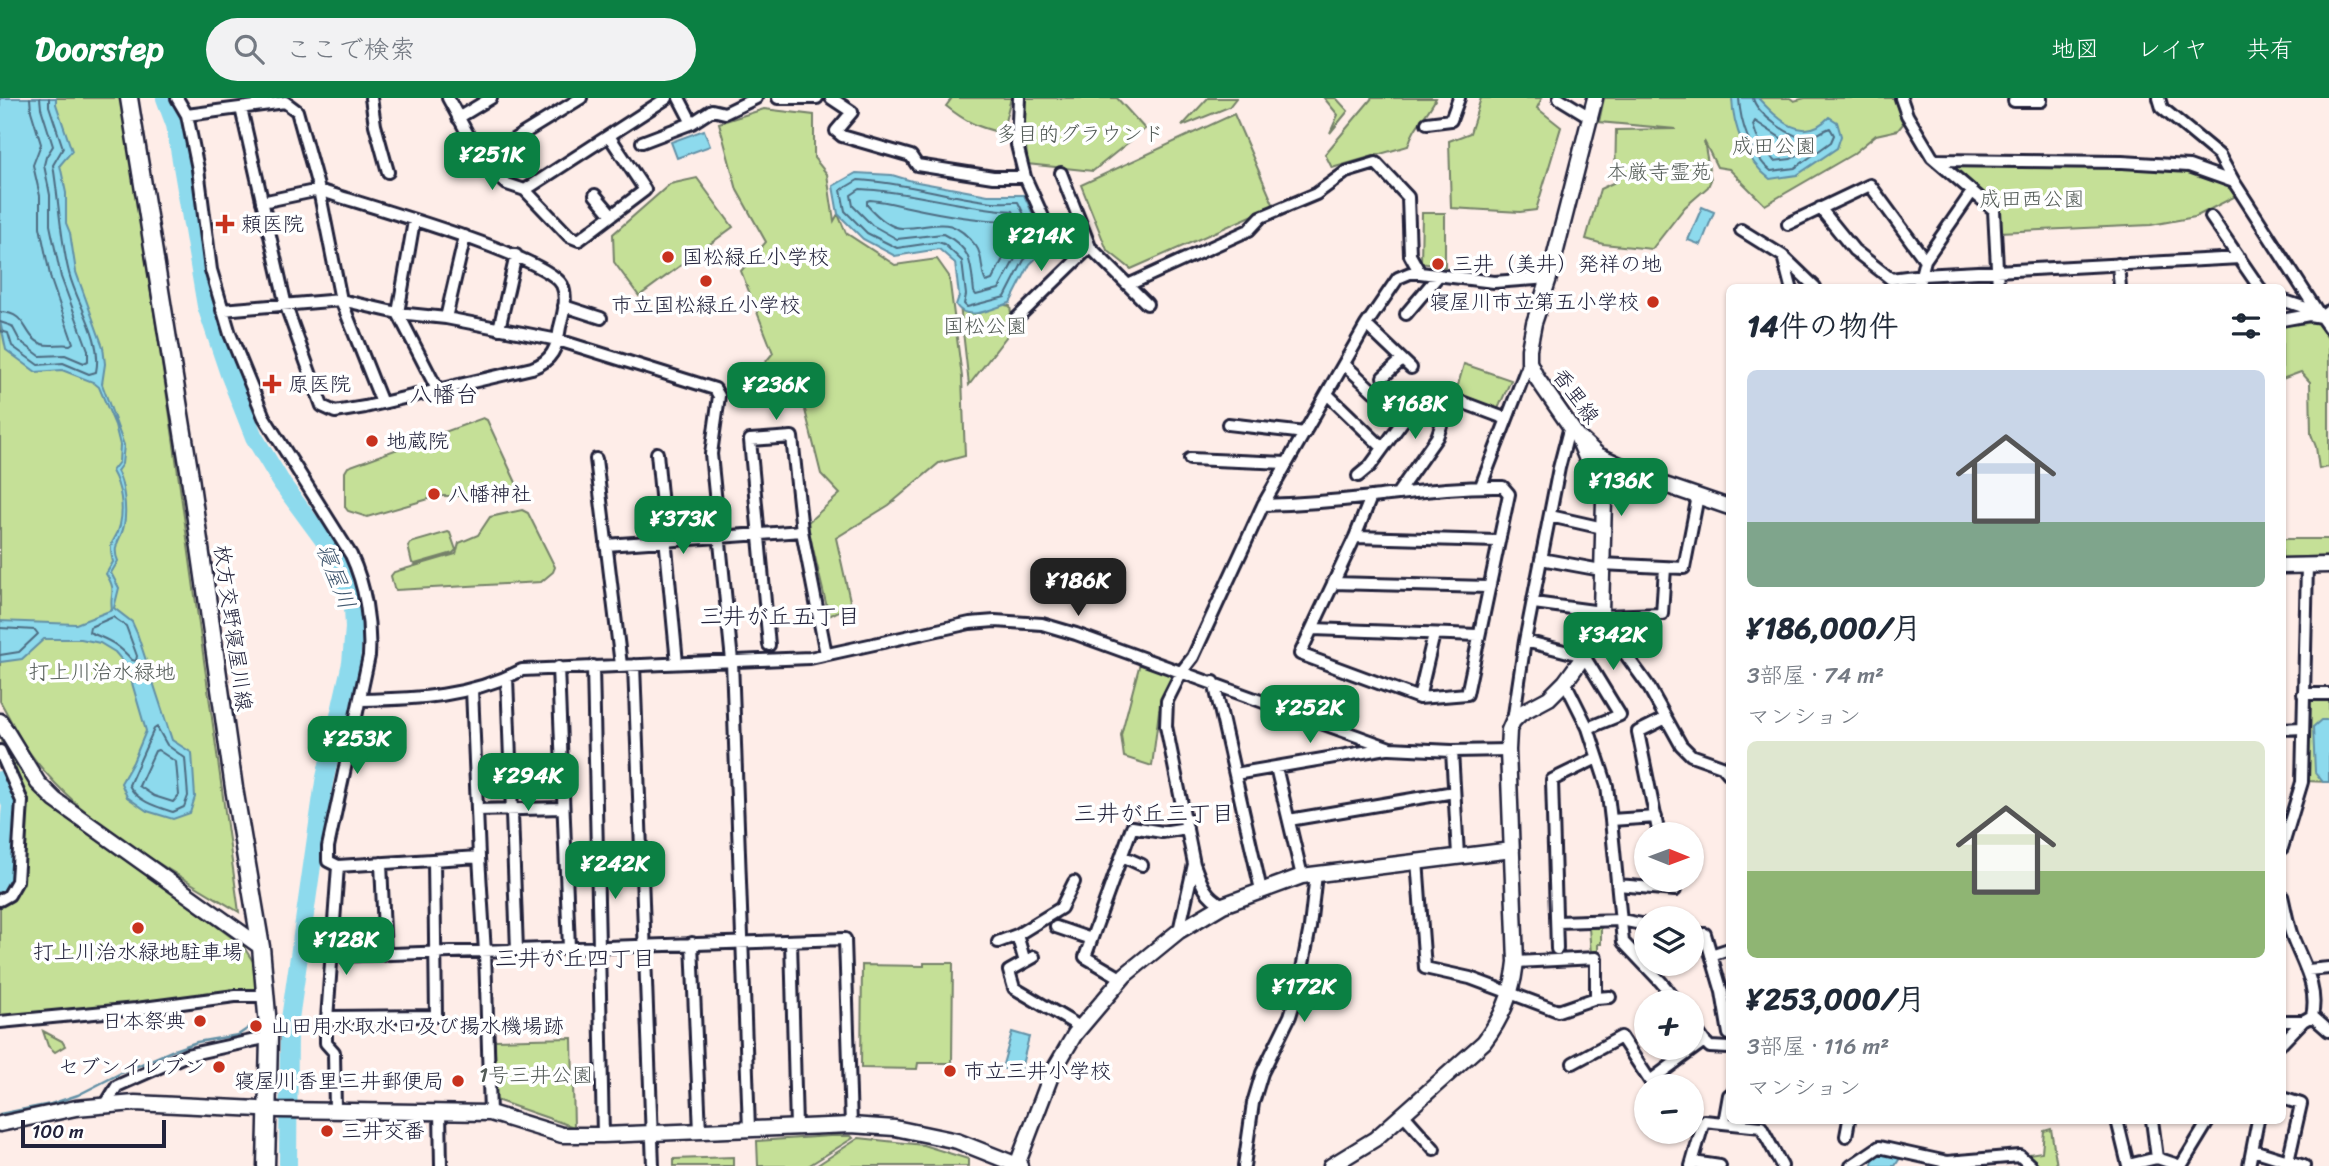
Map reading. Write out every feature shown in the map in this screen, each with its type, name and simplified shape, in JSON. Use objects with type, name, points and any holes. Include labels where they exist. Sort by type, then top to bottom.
[{"type":"main road","name":"枚方交野寝屋川線","points":[[129,98],[183,432],[234,788],[261,947],[274,1110],[267,1166]]},
{"type":"street","points":[[177,98],[187,115],[198,169],[211,270],[222,310],[264,418],[351,555],[364,596],[370,640],[328,847],[328,862],[338,866],[479,858]]},
{"type":"street","points":[[371,98],[375,125],[388,172]]},
{"type":"street","points":[[448,98],[484,164],[507,184],[526,190],[569,236],[579,240],[645,190],[609,136]]},
{"type":"street","points":[[458,118],[491,98]]},
{"type":"street","points":[[482,159],[581,98]]},
{"type":"street","points":[[526,190],[667,98]]},
{"type":"street","points":[[679,98],[692,123]]},
{"type":"street","points":[[642,142],[692,123],[712,110],[725,113],[756,98]]},
{"type":"street","points":[[778,98],[817,98]]},
{"type":"street","points":[[831,98],[852,112],[836,131],[842,136],[911,156],[917,164],[993,177],[1025,177]]},
{"type":"street","points":[[1019,98],[1017,145],[1025,177],[1052,237]]},
{"type":"street","points":[[1432,125],[1451,120],[1460,98]]},
{"type":"street","points":[[1559,98],[1590,117]]},
{"type":"street","name":"香里線","points":[[1595,98],[1549,278],[1534,323],[1529,349],[1530,362],[1536,377],[1574,431],[1598,455],[1621,467],[1726,506]]},
{"type":"street","points":[[1901,98],[1907,115],[1932,158],[1938,160],[2122,162],[2189,166],[2234,182]]},
{"type":"street","points":[[2014,101],[2041,101],[2041,98]]},
{"type":"street","points":[[2159,98],[2161,108],[2220,155],[2234,182],[2323,314],[2329,328]]},
{"type":"street","points":[[187,115],[285,102],[297,111],[319,190],[341,300],[383,403]]},
{"type":"street","points":[[241,108],[262,202],[286,306],[323,406],[335,412],[383,403],[544,363],[553,354],[564,306],[561,284],[516,255],[319,190],[262,202]]},
{"type":"street","points":[[1938,160],[1994,210],[1998,284]]},
{"type":"street","points":[[1128,285],[1249,230],[1261,216],[1316,194],[1346,172],[1376,163],[1408,197],[1410,255],[1420,272]]},
{"type":"street","points":[[1061,173],[1090,247],[1147,304]]},
{"type":"street","points":[[1788,224],[1870,185],[1925,260]]},
{"type":"street","points":[[1919,284],[1925,260],[1972,192]]},
{"type":"street","points":[[595,195],[612,215]]},
{"type":"street","points":[[1819,208],[1854,250],[1891,279],[1922,275],[2240,258]]},
{"type":"street","points":[[2211,217],[2257,284]]},
{"type":"street","points":[[414,221],[398,313],[437,389]]},
{"type":"street","points":[[1741,230],[1783,256],[1812,284]]},
{"type":"street","points":[[446,318],[465,236]]},
{"type":"street","points":[[1014,321],[1090,247]]},
{"type":"street","points":[[499,329],[516,255]]},
{"type":"street","points":[[1783,256],[1790,284]]},
{"type":"street","points":[[2118,264],[2120,284]]},
{"type":"street","points":[[1223,905],[1209,897],[1195,864],[1166,726],[1167,701],[1182,671],[1193,657],[1264,505],[1366,326],[1398,278],[1420,272],[1494,282],[1549,278]]},
{"type":"street","points":[[1406,314],[1439,275]]},
{"type":"street","points":[[222,310],[341,300],[398,313],[446,318],[558,340],[715,389],[719,396],[711,454],[732,661],[749,1129]]},
{"type":"street","points":[[2286,301],[2323,314]]},
{"type":"street","points":[[564,306],[601,318]]},
{"type":"street","points":[[2286,319],[2323,314]]},
{"type":"street","points":[[1366,326],[1411,369]]},
{"type":"street","points":[[1383,377],[1402,360]]},
{"type":"street","points":[[1481,486],[1530,362]]},
{"type":"street","points":[[1344,364],[1374,392]]},
{"type":"street","points":[[1327,394],[1383,448]]},
{"type":"street","points":[[1397,494],[1437,438],[1451,398],[1507,419]]},
{"type":"street","points":[[1358,476],[1370,466],[1408,414]]},
{"type":"street","points":[[1228,424],[1305,433]]},
{"type":"street","points":[[1331,1166],[1375,1139],[1484,1042],[1498,1023],[1510,992],[1516,962],[1509,730],[1513,721],[1525,641],[1550,516],[1574,431]]},
{"type":"street","points":[[1513,721],[1521,713],[1549,698],[1565,682],[1584,656],[1602,614],[1604,500],[1574,431]]},
{"type":"street","points":[[769,645],[750,440],[792,437],[802,531],[826,653]]},
{"type":"street","points":[[657,453],[677,663]]},
{"type":"street","points":[[596,459],[621,665]]},
{"type":"street","points":[[1190,459],[1287,463]]},
{"type":"street","points":[[1264,505],[1481,486],[1503,487],[1509,494],[1467,694],[1419,698],[1300,654],[1371,497]]},
{"type":"street","points":[[1542,559],[1601,567],[1684,568],[1699,496]]},
{"type":"street","points":[[1550,516],[1603,527]]},
{"type":"street","points":[[606,545],[802,531]]},
{"type":"street","points":[[1355,537],[1497,541]]},
{"type":"street","points":[[2286,828],[2302,782],[2307,565]]},
{"type":"street","points":[[2286,566],[2329,565]]},
{"type":"street","points":[[1534,603],[1602,614],[1662,614],[1665,568]]},
{"type":"street","points":[[1333,583],[1488,587]]},
{"type":"street","points":[[1602,614],[1681,745],[1691,755],[1722,766],[1726,771]]},
{"type":"street","points":[[359,700],[419,699],[472,689],[522,670],[810,658],[970,623],[1005,620],[1053,627],[1214,682],[1390,748]]},
{"type":"street","points":[[1313,629],[1478,635]]},
{"type":"street","points":[[1419,698],[1434,634]]},
{"type":"street","points":[[1525,641],[1584,656],[1620,715],[1588,728]]},
{"type":"street","points":[[634,665],[653,1166]]},
{"type":"street","points":[[593,666],[603,1135]]},
{"type":"street","points":[[558,667],[569,948]]},
{"type":"street","points":[[507,677],[517,950]]},
{"type":"street","points":[[1214,682],[1261,890]]},
{"type":"street","points":[[1565,682],[1588,728],[1607,786],[1623,942],[1667,990]]},
{"type":"street","points":[[472,689],[490,1113]]},
{"type":"street","points":[[2303,694],[2329,694]]},
{"type":"street","points":[[1657,822],[1638,732],[1666,718]]},
{"type":"street","points":[[0,721],[38,783],[55,800],[261,947]]},
{"type":"street","points":[[2286,729],[2302,728]]},
{"type":"street","points":[[1235,774],[1390,748],[1508,750]]},
{"type":"street","points":[[0,751],[22,801],[17,881],[9,895],[0,900]]},
{"type":"street","points":[[1452,751],[1458,855]]},
{"type":"street","points":[[1557,949],[1552,779],[1597,758]]},
{"type":"street","points":[[1244,1166],[1254,1102],[1262,1073],[1290,1016],[1311,927],[1309,875],[1289,820],[1276,767]]},
{"type":"street","points":[[1289,820],[1454,792]]},
{"type":"street","points":[[477,810],[563,808]]},
{"type":"street","points":[[1611,820],[1656,817]]},
{"type":"street","points":[[1121,978],[1085,957],[1132,827],[1162,832],[1187,828]]},
{"type":"street","points":[[0,1124],[75,1108],[135,1103],[302,1111],[490,1113],[562,1135],[652,1134],[851,1125],[931,1134],[957,1141],[1018,1166],[1052,1073],[1080,1027],[1121,978],[1179,931],[1223,905],[1309,875],[1512,850]]},
{"type":"street","points":[[1122,856],[1142,865]]},
{"type":"street","points":[[328,1017],[436,1016],[434,860]]},
{"type":"street","points":[[1417,860],[1425,968],[1470,978],[1558,1011],[1596,998],[1610,997]]},
{"type":"street","points":[[381,863],[385,955]]},
{"type":"street","points":[[1179,931],[1195,864]]},
{"type":"street","points":[[335,1110],[334,1052],[326,1043],[338,866]]},
{"type":"street","points":[[998,942],[1017,935],[1061,908],[1074,882]]},
{"type":"street","points":[[1618,885],[1634,886]]},
{"type":"street","points":[[2286,913],[2290,930],[2308,970],[2314,1006],[2307,1019],[2286,1039]]},
{"type":"street","points":[[1557,922],[1621,920],[1634,922]]},
{"type":"street","points":[[1056,927],[1091,939]]},
{"type":"street","points":[[1704,934],[1722,992],[1726,1016]]},
{"type":"street","points":[[1017,935],[1030,959],[1009,971],[1014,988],[1080,1027]]},
{"type":"street","points":[[332,956],[845,939],[851,1125]]},
{"type":"street","points":[[791,941],[796,1128]]},
{"type":"street","points":[[692,943],[700,1132]]},
{"type":"street","points":[[1711,955],[1726,951]]},
{"type":"street","points":[[1516,962],[1596,958],[1596,998]]},
{"type":"street","points":[[2308,970],[2329,968]]},
{"type":"street","points":[[0,1022],[235,996],[266,996]]},
{"type":"street","points":[[2286,1021],[2307,1019],[2329,1031]]},
{"type":"street","points":[[106,1104],[117,1086],[187,1055],[270,1037]]},
{"type":"street","points":[[1573,1063],[1621,1037],[1634,1057]]},
{"type":"street","points":[[1704,1041],[1710,1047],[1726,1048]]},
{"type":"street","points":[[1636,1060],[1650,1081],[1678,1060]]},
{"type":"street","points":[[2286,1099],[2301,1104],[2288,1163]]},
{"type":"street","points":[[440,1111],[441,1166]]},
{"type":"street","points":[[1720,1166],[1692,1164],[1704,1121],[1724,1123],[1726,1112]]},
{"type":"street","points":[[1403,1114],[1434,1149]]},
{"type":"street","points":[[1763,1124],[1782,1166]]},
{"type":"street","points":[[1846,1136],[1848,1124]]},
{"type":"street","points":[[2118,1124],[2128,1165],[2157,1158],[2181,1166],[2207,1124]]},
{"type":"street","points":[[2153,1124],[2157,1158]]},
{"type":"street","points":[[2249,1166],[2257,1124]]},
{"type":"street","points":[[1856,1165],[1879,1147],[1949,1164],[2020,1156],[2031,1166]]},
{"type":"street","points":[[2253,1150],[2304,1166]]},
{"type":"green space","name":"打上川治水緑地","points":[[0,98],[121,98],[170,416],[239,912],[154,861],[74,801],[50,778],[30,753],[0,701]]},
{"type":"green space","points":[[952,98],[1011,98],[1002,133],[979,126],[960,116],[946,106]]},
{"type":"green space","name":"多目的グラウンド","points":[[1024,98],[1117,98],[1145,129],[1093,171],[1027,164]]},
{"type":"green space","points":[[1208,98],[1236,98],[1229,107],[1182,126]]},
{"type":"green space","points":[[1324,98],[1336,98],[1348,111],[1330,133],[1338,115]]},
{"type":"green space","points":[[1372,98],[1436,98],[1408,146],[1332,168],[1325,154]]},
{"type":"green space","points":[[1481,98],[1542,98],[1537,108],[1561,127],[1536,210],[1520,212],[1451,208],[1449,141],[1470,133]]},
{"type":"green space","name":"成田公園","points":[[1604,98],[1790,98],[1794,101],[1805,98],[1894,98],[1903,124],[1898,130],[1876,135],[1853,154],[1765,205],[1729,169],[1717,167],[1704,141],[1711,180],[1708,187],[1685,207],[1652,249],[1603,244],[1586,239],[1600,189],[1615,182],[1616,130],[1676,129],[1599,122]]},
{"type":"green space","points":[[764,109],[814,115],[814,158],[827,174],[834,221],[838,214],[846,233],[895,265],[937,259],[949,276],[962,377],[965,456],[939,463],[889,505],[836,538],[851,605],[829,616],[807,523],[840,494],[821,474],[801,394],[778,405],[759,370],[773,353],[741,271],[766,242],[737,190],[719,123]]},
{"type":"green space","points":[[1234,114],[1274,206],[1131,269],[1107,250],[1081,185]]},
{"type":"green space","name":"成田西公園","points":[[1964,164],[2184,170],[2224,182],[2236,196],[2195,217],[2151,225],[1999,232],[1999,207],[1956,168]]},
{"type":"green space","points":[[697,178],[733,227],[639,296],[614,262],[613,234],[670,184]]},
{"type":"green space","points":[[1422,213],[1445,213],[1445,267],[1421,263]]},
{"type":"green space","name":"国松公園","points":[[959,296],[1010,306],[1013,328],[969,385]]},
{"type":"green space","points":[[2316,322],[2329,340],[2329,467],[2319,469],[2311,434],[2310,382],[2301,372],[2286,378],[2286,326]]},
{"type":"green space","points":[[1464,364],[1511,380],[1497,411],[1459,398],[1456,392]]},
{"type":"green space","points":[[483,418],[487,420],[518,487],[515,491],[502,496],[439,496],[367,517],[348,511],[345,507],[345,472],[348,467]]},
{"type":"green space","points":[[522,510],[528,513],[555,567],[541,582],[394,588],[391,576],[394,572],[456,554],[459,543],[478,535],[490,517]]},
{"type":"green space","points":[[448,532],[456,550],[453,553],[412,563],[408,546],[410,543]]},
{"type":"green space","points":[[2286,539],[2329,539],[2329,556],[2286,558]]},
{"type":"green space","points":[[1140,663],[1174,673],[1159,711],[1152,766],[1124,757],[1121,735]]},
{"type":"green space","points":[[2311,699],[2329,699],[2329,782],[2306,781],[2308,702]]},
{"type":"green space","name":"打上川治水緑地","points":[[0,731],[42,795],[243,946],[256,966],[256,989],[0,1018],[0,904],[14,898],[20,888],[26,805],[22,786],[4,750]]},
{"type":"green space","points":[[1589,928],[1601,928],[1598,954],[1591,954]]},
{"type":"green space","points":[[924,963],[953,963],[952,1063],[918,1063],[917,1069],[861,1068],[862,965],[924,966]]},
{"type":"green space","points":[[43,1031],[62,1041],[65,1046],[55,1052],[48,1046]]},
{"type":"green space","name":"1号三井公園","points":[[572,1038],[574,1127],[496,1100],[495,1040]]},
{"type":"green space","points":[[2051,1129],[2057,1166],[2035,1166],[2023,1155],[2042,1152],[2044,1131]]},
{"type":"green space","points":[[830,1136],[853,1138],[808,1166],[758,1166],[757,1141]]},
{"type":"green space","points":[[859,1138],[923,1145],[968,1159],[968,1166],[816,1166]]},
{"type":"green space","points":[[733,1157],[733,1166],[674,1166],[674,1159]]},
{"type":"water","points":[[0,98],[56,98],[72,151],[60,165],[66,193],[66,223],[76,272],[103,347],[105,364],[102,384],[124,445],[122,464],[117,471],[123,489],[125,519],[116,546],[118,561],[111,573],[119,588],[114,608],[132,622],[137,633],[172,740],[192,753],[195,797],[190,813],[173,819],[147,811],[127,797],[121,783],[146,731],[127,666],[115,652],[100,643],[81,639],[44,639],[22,659],[0,662],[0,621],[76,624],[112,610],[112,589],[106,574],[113,562],[112,544],[118,531],[122,504],[120,490],[112,471],[119,462],[120,445],[115,425],[99,387],[62,370],[36,372],[6,350],[0,321]]},
{"type":"water","points":[[1732,98],[1758,98],[1782,121],[1800,129],[1810,129],[1829,117],[1837,122],[1841,136],[1837,148],[1797,175],[1770,179],[1754,163],[1742,143]]},
{"type":"water","points":[[704,130],[710,146],[677,158],[671,142]]},
{"type":"water","points":[[856,173],[892,175],[988,195],[1024,195],[1048,247],[1030,264],[1010,303],[981,313],[967,313],[956,305],[959,296],[955,263],[939,249],[895,256],[863,239],[838,214],[833,186]]},
{"type":"water","points":[[1702,207],[1714,212],[1701,245],[1688,240]]},
{"type":"water","points":[[2321,720],[2329,720],[2329,782],[2323,782],[2315,772],[2313,727]]},
{"type":"water","points":[[1012,1032],[1029,1037],[1020,1073],[1002,1068]]},
{"type":"water","points":[[1881,1153],[1900,1158],[1895,1166],[1872,1166],[1874,1158]]},
{"type":"waterway","name":"寝屋川","points":[[165,98],[175,125],[206,306],[229,374],[254,437],[283,485],[330,549],[345,581],[353,607],[351,663],[324,782],[289,1026],[288,1166]]},
{"type":"waterway","points":[[0,780],[11,804],[5,871],[0,887]]},
{"type":"waterway","points":[[0,1114],[51,1104],[78,1095],[174,1050],[197,1042],[238,1035],[256,1023]]},
{"type":"place","name":"頼医院","points":[[225,224]]},
{"type":"place","name":"国松緑丘小学校","points":[[668,257]]},
{"type":"place","name":"三井（美井）発祥の地","points":[[1438,264]]},
{"type":"place","name":"市立国松緑丘小学校","points":[[706,281]]},
{"type":"place","name":"寝屋川市立第五小学校","points":[[1653,302]]},
{"type":"place","name":"原医院","points":[[272,384]]},
{"type":"place","name":"地蔵院","points":[[372,441]]},
{"type":"place","name":"八幡神社","points":[[434,494]]},
{"type":"place","name":"打上川治水緑地駐車場","points":[[138,928]]},
{"type":"place","name":"日本祭典","points":[[200,1021]]},
{"type":"place","name":"山田用水取水口及び揚水機場跡","points":[[256,1026]]},
{"type":"place","name":"セブンイレブン","points":[[219,1067]]},
{"type":"place","name":"市立三井小学校","points":[[950,1071]]},
{"type":"place","name":"寝屋川香里三井郵便局","points":[[458,1081]]},
{"type":"place","name":"三井交番","points":[[327,1131]]},
{"type":"district","name":"八幡台","points":[[444,394]]},
{"type":"district","name":"三井が丘五丁目","points":[[780,616]]},
{"type":"district","name":"三井が丘三丁目","points":[[1154,813]]},
{"type":"district","name":"三井が丘四丁目","points":[[575,958]]},
{"type":"park label","name":"本厳寺霊苑","points":[[1659,172]]}]
